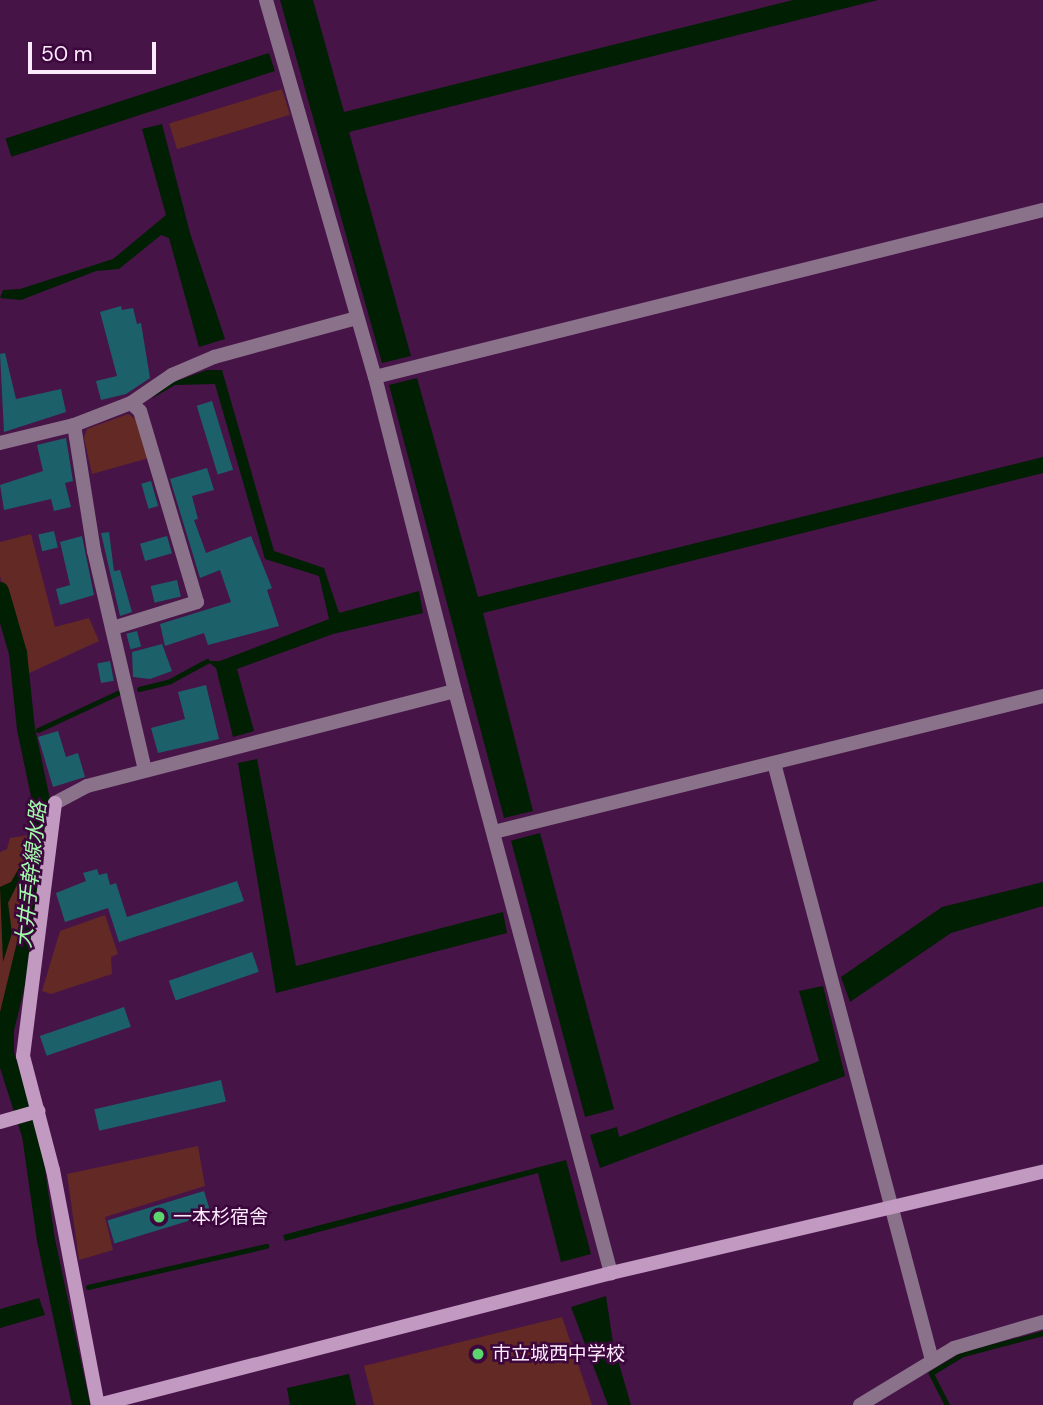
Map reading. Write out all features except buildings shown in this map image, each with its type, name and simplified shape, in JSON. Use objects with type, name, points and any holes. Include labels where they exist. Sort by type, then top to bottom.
[{"type":"street","points":[[267,0],[375,377],[455,691],[611,1273]]},
{"type":"street","points":[[375,377],[1043,210]]},
{"type":"street","points":[[0,443],[74,425],[131,403],[172,375],[214,357],[357,318]]},
{"type":"street","points":[[113,628],[197,602],[140,411],[131,403]]},
{"type":"street","points":[[74,425],[94,551],[145,771]]},
{"type":"street","points":[[455,691],[87,786],[55,803],[40,939],[23,1026],[23,1056],[98,1405],[611,1273],[1043,1172]]},
{"type":"street","points":[[494,832],[1043,696]]},
{"type":"street","points":[[774,763],[932,1360]]},
{"type":"street","points":[[0,1122],[35,1112]]},
{"type":"street","points":[[866,1404],[932,1360],[997,1332],[1043,1322]]},
{"type":"shaded area","points":[[280,0],[313,0],[344,112],[793,0],[878,0],[349,132],[411,356],[382,363]]},
{"type":"shaded area","points":[[269,53],[275,71],[11,157],[6,139]]},
{"type":"shaded area","points":[[282,89],[290,115],[177,149],[169,123]]},
{"type":"shaded area","points":[[162,124],[190,233],[225,339],[199,347],[169,238],[161,235],[119,269],[96,271],[21,300],[0,298],[3,290],[20,289],[113,259],[166,215],[142,129]]},
{"type":"shaded area","points":[[207,370],[222,370],[274,551],[324,568],[339,613],[419,591],[423,613],[333,634],[237,669],[254,731],[233,737],[216,668],[207,661],[220,661],[329,619],[319,576],[265,559],[215,384],[175,385],[151,399],[168,384]]},
{"type":"shaded area","points":[[417,378],[478,597],[1043,457],[1043,473],[483,613],[533,811],[504,818],[389,385]]},
{"type":"shaded area","points":[[128,414],[137,420],[149,458],[92,474],[84,438],[87,429]]},
{"type":"shaded area","points":[[31,534],[55,627],[89,618],[99,641],[25,675],[0,576],[0,542]]},
{"type":"shaded area","points":[[257,759],[296,966],[503,912],[507,933],[276,993],[238,763]]},
{"type":"shaded area","points":[[540,833],[614,1109],[585,1117],[511,841]]},
{"type":"shaded area","points":[[36,834],[19,948],[0,1031],[0,852],[7,849],[10,838]]},
{"type":"shaded area","points":[[19,868],[25,869],[8,903],[12,933],[3,962],[0,887],[11,882]]},
{"type":"shaded area","points":[[1043,882],[1043,906],[951,933],[850,1002],[841,977],[942,907]]},
{"type":"shaded area","points":[[105,915],[118,954],[111,957],[112,974],[51,994],[42,991],[60,931]]},
{"type":"shaded area","points":[[823,986],[845,1076],[600,1168],[590,1135],[617,1127],[619,1137],[819,1061],[799,991]]},
{"type":"shaded area","points":[[198,1146],[205,1186],[105,1217],[113,1250],[79,1260],[67,1174]]},
{"type":"shaded area","points":[[566,1160],[591,1254],[561,1262],[538,1173],[285,1241],[283,1235]]},
{"type":"shaded area","points":[[606,1296],[613,1343],[631,1405],[608,1405],[571,1307]]},
{"type":"shaded area","points":[[39,1298],[45,1315],[0,1328],[0,1309]]},
{"type":"shaded area","name":"市立城西中学校","points":[[562,1317],[592,1405],[374,1405],[364,1366]]},
{"type":"shaded area","points":[[349,1374],[356,1405],[290,1405],[287,1388]]},
{"type":"waterway","name":"大井手幹線水路","points":[[0,591],[18,653],[26,729],[42,805],[26,943],[5,1030],[5,1054],[31,1135],[46,1240],[81,1405]]},
{"type":"waterway","points":[[139,689],[170,681],[207,661]]},
{"type":"waterway","points":[[38,730],[122,691]]},
{"type":"waterway","points":[[88,1287],[266,1246]]},
{"type":"waterway","points":[[947,1405],[931,1373],[963,1354],[1043,1333]]},
{"type":"place","name":"一本杉宿舎","points":[[159,1217]]},
{"type":"place","name":"市立城西中学校","points":[[478,1354]]}]
